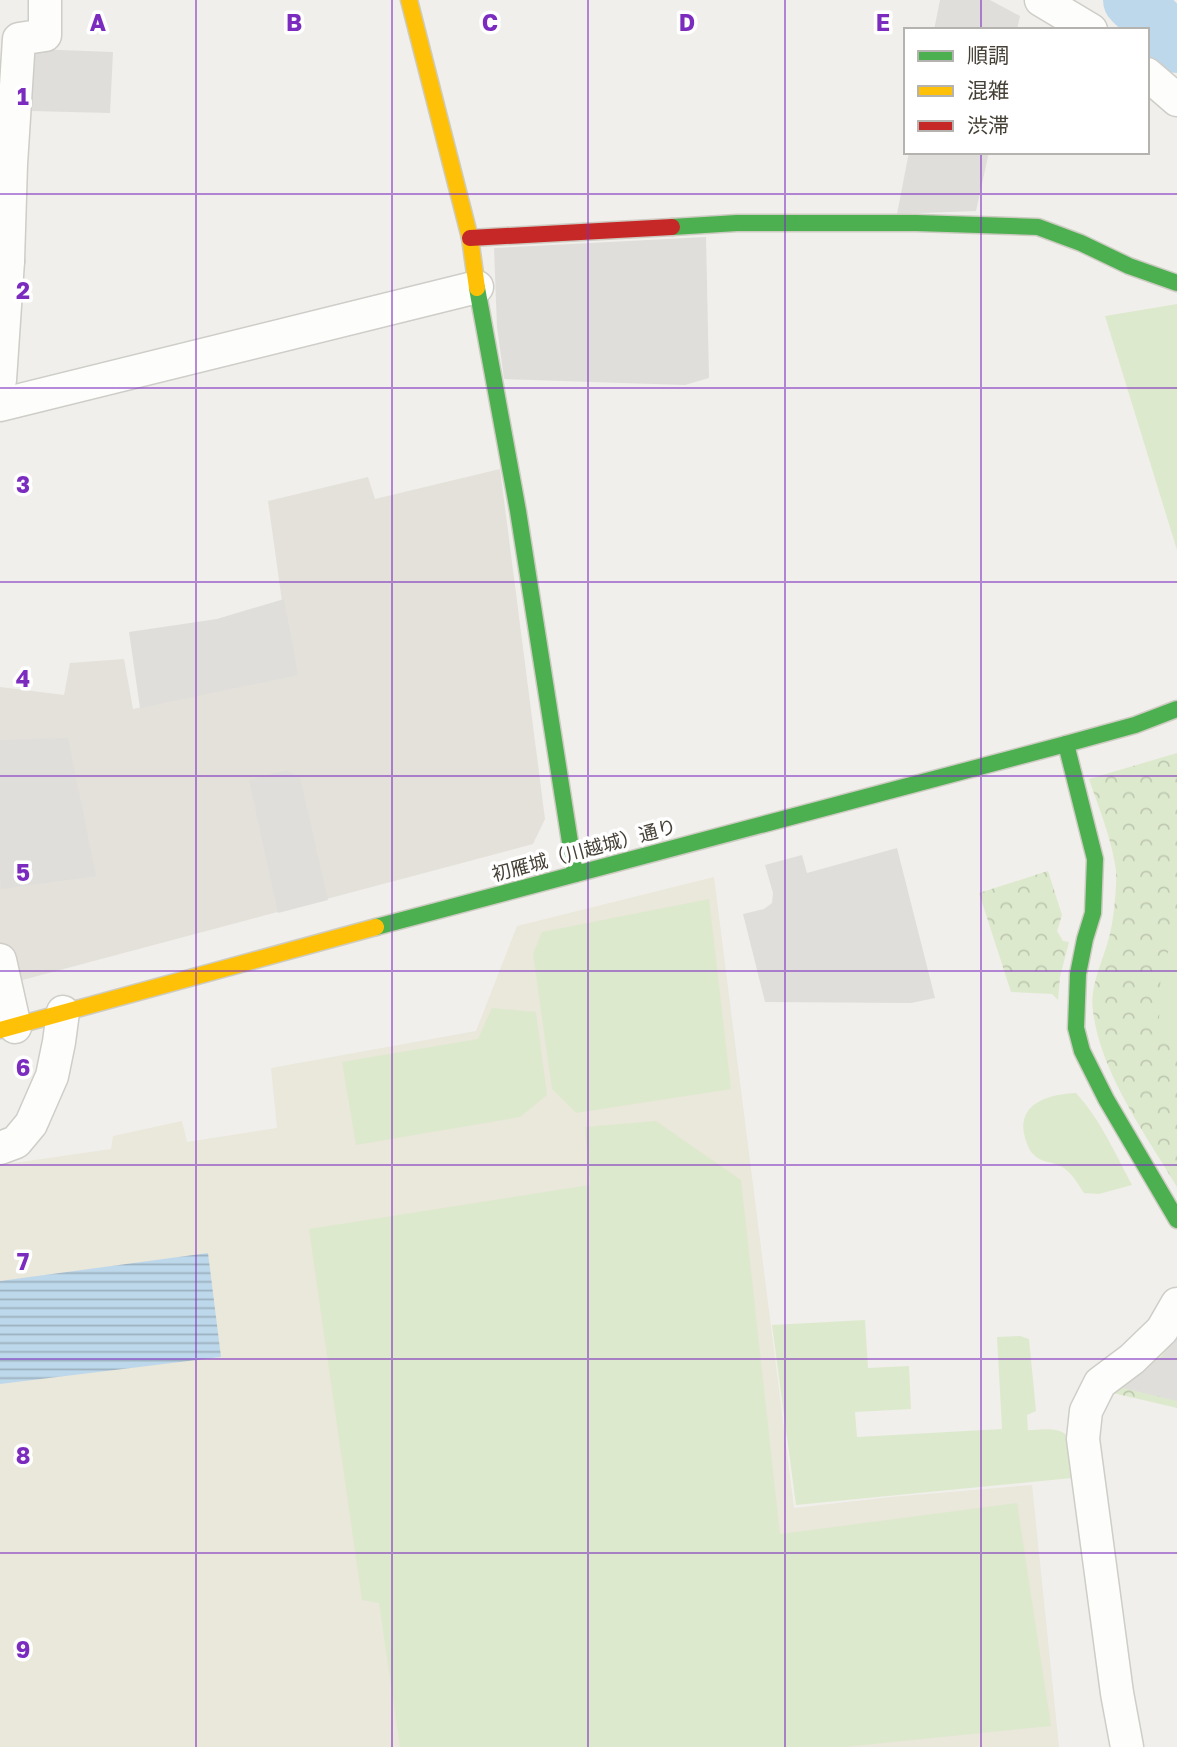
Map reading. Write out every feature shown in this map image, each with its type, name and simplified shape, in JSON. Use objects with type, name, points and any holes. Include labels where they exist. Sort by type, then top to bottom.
[{"type":"street","points":[[0,380],[4,260],[19,38],[44,35],[44,0]]},
{"type":"street","points":[[409,0],[470,238],[518,512],[575,874]]},
{"type":"street","points":[[1041,0],[1088,28]]},
{"type":"street","points":[[1149,76],[1177,100]]},
{"type":"street","points":[[470,238],[737,223],[916,223],[1038,227],[1081,243],[1129,266],[1177,283]]},
{"type":"street","points":[[0,405],[477,288]]},
{"type":"street","name":"初雁城（川越城）通り","points":[[8,1028],[1066,744],[1135,725],[1177,709]]},
{"type":"street","points":[[1066,744],[1096,859],[1093,913],[1078,974],[1076,1028],[1082,1051],[1106,1099],[1177,1220]]},
{"type":"street","points":[[0,960],[8,1028]]},
{"type":"street","points":[[0,1148],[16,1142],[31,1125],[52,1076],[63,1012]]},
{"type":"street","points":[[1127,1747],[1117,1693],[1083,1439],[1086,1411],[1100,1383],[1132,1359],[1162,1330],[1177,1304]]},
{"type":"shaded area","points":[[940,0],[990,0],[1020,16],[1017,28],[934,28]]},
{"type":"shaded area","points":[[33,49],[113,52],[110,113],[31,111]]},
{"type":"shaded area","points":[[909,154],[989,154],[976,211],[897,214]]},
{"type":"shaded area","points":[[706,237],[709,378],[685,385],[504,379],[497,327],[494,248]]},
{"type":"shaded area","points":[[500,469],[545,819],[533,844],[0,986],[0,687],[64,695],[70,663],[124,659],[133,709],[292,673],[268,501],[368,477],[375,499]]},
{"type":"shaded area","points":[[284,599],[298,675],[140,708],[129,632],[217,619]]},
{"type":"shaded area","points":[[68,738],[96,876],[1,889],[0,740]]},
{"type":"shaded area","points":[[287,770],[300,778],[328,900],[278,913],[249,780]]},
{"type":"shaded area","points":[[897,848],[935,998],[911,1003],[765,1002],[743,914],[764,909],[772,903],[773,893],[765,865],[802,855],[807,873]]},
{"type":"shaded area","points":[[714,877],[794,1508],[1032,1485],[1059,1747],[0,1747],[0,1165],[111,1149],[113,1136],[182,1121],[187,1142],[277,1128],[271,1068],[476,1031],[517,926]]},
{"type":"shaded area","points":[[1177,1333],[1177,1401],[1119,1387],[1163,1356]]},
{"type":"green space","points":[[1177,304],[1177,550],[1105,316]]},
{"type":"green space","points":[[1177,753],[1177,1187],[1114,1080],[1097,1034],[1093,990],[1109,939],[1116,876],[1108,836],[1089,779]]},
{"type":"green space","points":[[1048,871],[1062,915],[1057,931],[1063,941],[1069,942],[1060,977],[1058,1000],[1052,994],[1011,992],[979,893]]},
{"type":"green space","points":[[709,899],[731,1089],[576,1113],[552,1089],[533,954],[542,932]]},
{"type":"green space","points":[[1177,932],[1177,1057],[1159,1021],[1161,968]]},
{"type":"green space","points":[[492,1008],[536,1012],[547,1095],[520,1117],[356,1145],[342,1062],[478,1039]]},
{"type":"green space","points":[[1076,1093],[1100,1125],[1132,1185],[1099,1194],[1084,1193],[1066,1169],[1039,1159],[1030,1150],[1023,1123],[1031,1107],[1056,1095]]},
{"type":"green space","points":[[656,1121],[741,1180],[780,1534],[1017,1503],[1051,1726],[844,1747],[400,1747],[379,1603],[362,1600],[309,1229],[590,1185],[585,1127]]},
{"type":"green space","points":[[865,1320],[868,1368],[909,1366],[911,1409],[855,1412],[857,1437],[1002,1429],[997,1337],[1020,1336],[1029,1339],[1036,1411],[1027,1415],[1028,1430],[1054,1430],[1068,1436],[1072,1478],[796,1505],[772,1325]]},
{"type":"green space","points":[[1177,1331],[1177,1408],[1113,1393],[1161,1356]]},
{"type":"water","points":[[208,1253],[221,1357],[0,1384],[0,1281]]},
{"type":"waterway","points":[[1132,0],[1177,44]]},
{"type":"traffic: fast","points":[[672,227],[737,223],[916,223],[1038,227],[1081,243],[1129,266],[1177,283]]},
{"type":"traffic: fast","points":[[477,288],[518,511],[575,874]]},
{"type":"traffic: fast","points":[[376,927],[1066,744],[1135,725],[1177,709]]},
{"type":"traffic: fast","points":[[1066,744],[1095,859],[1093,913],[1078,974],[1076,1028],[1082,1051],[1106,1099],[1177,1220]]},
{"type":"traffic: slow","points":[[409,0],[470,238],[477,288]]},
{"type":"traffic: slow","points":[[0,1030],[376,927]]},
{"type":"traffic: jam","points":[[470,238],[672,227]]}]
